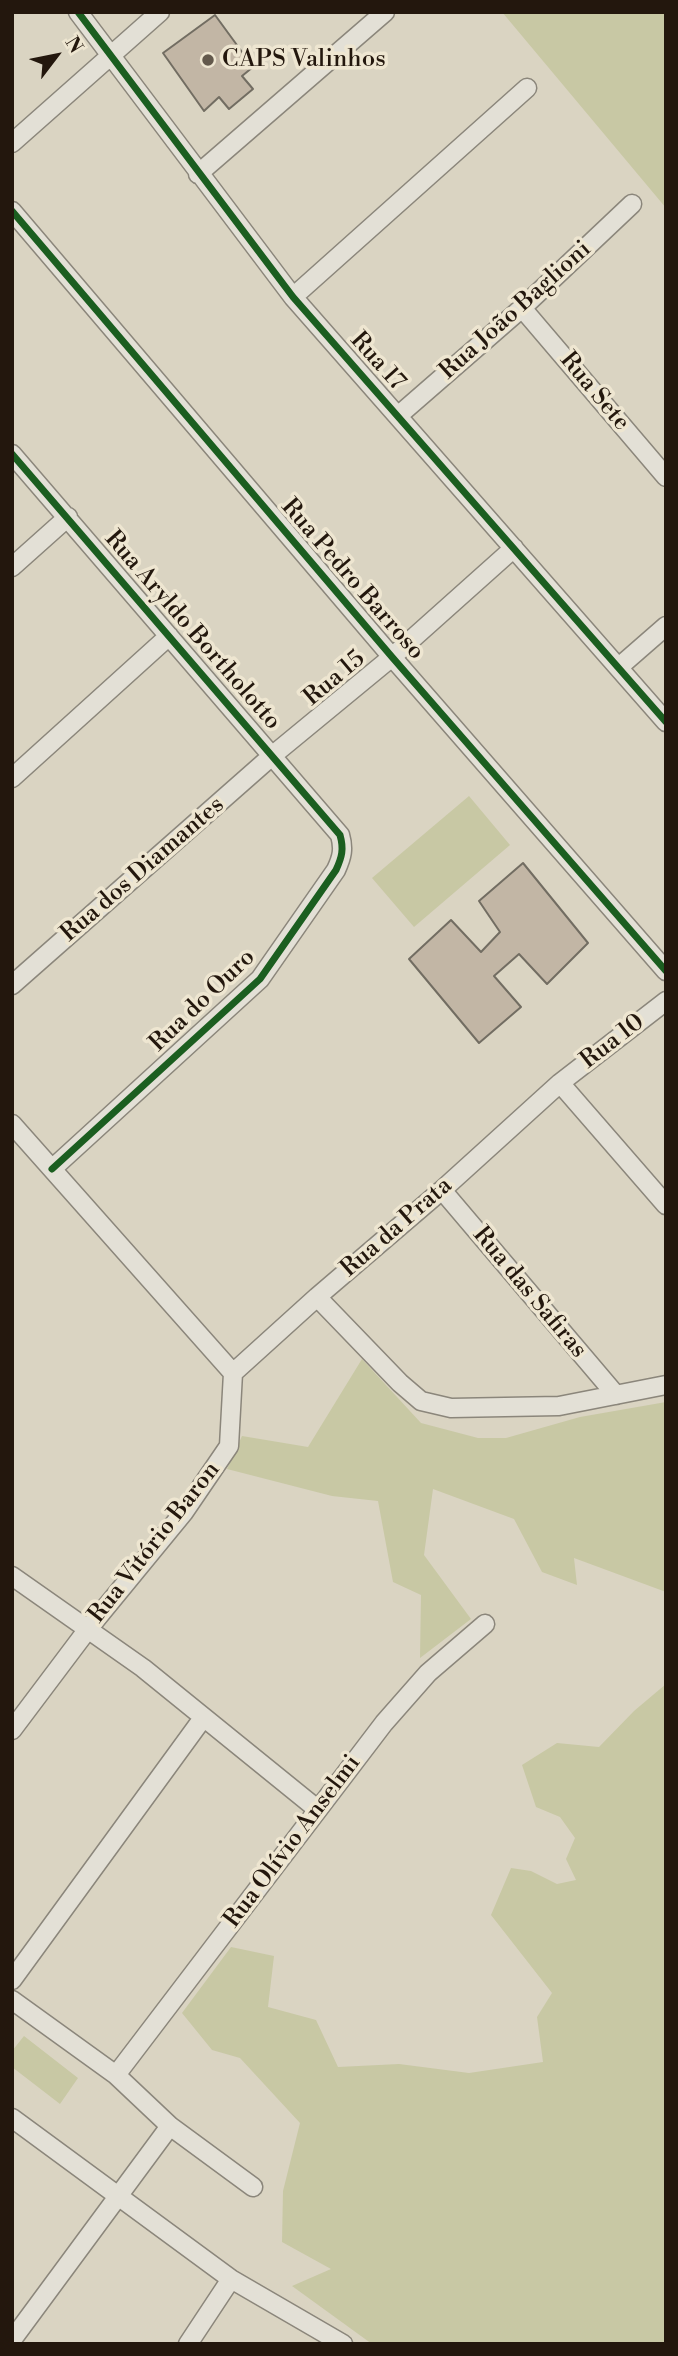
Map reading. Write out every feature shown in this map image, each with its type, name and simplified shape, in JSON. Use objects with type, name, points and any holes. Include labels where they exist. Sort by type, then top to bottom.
[{"type":"street","name":"Rua 17","points":[[78,12],[293,297],[666,722]]},
{"type":"street","points":[[12,143],[160,12]]},
{"type":"street","points":[[198,174],[385,12]]},
{"type":"street","points":[[293,297],[527,88]]},
{"type":"street","name":"Rua João Baglioni","points":[[399,415],[522,308],[632,204]]},
{"type":"street","name":"Rua Pedro Barroso","points":[[12,211],[392,657],[666,971]]},
{"type":"street","name":"Rua Sete","points":[[522,308],[666,477]]},
{"type":"street","name":"Rua Aryldo Bortholotto","points":[[12,454],[340,835]]},
{"type":"street","points":[[12,567],[68,517]]},
{"type":"street","name":"Rua 15","points":[[273,755],[392,657],[514,548]]},
{"type":"street","points":[[619,667],[666,626]]},
{"type":"street","points":[[12,778],[169,636]]},
{"type":"street","name":"Rua dos Diamantes","points":[[12,985],[273,755]]},
{"type":"street","name":"Rua do Ouro","points":[[52,1169],[260,979],[336,870],[342,856],[340,835]]},
{"type":"street","name":"Rua 10","points":[[560,1083],[666,1001]]},
{"type":"street","points":[[560,1083],[666,1205]]},
{"type":"street","name":"Rua da Prata","points":[[233,1373],[560,1083]]},
{"type":"street","points":[[12,1124],[233,1373]]},
{"type":"street","name":"Rua das Safiras","points":[[442,1190],[616,1395]]},
{"type":"street","points":[[317,1297],[400,1383],[421,1401],[452,1408],[559,1406],[666,1385]]},
{"type":"street","name":"Rua Vitório Baron","points":[[12,1730],[88,1629],[184,1512],[229,1446],[233,1373]]},
{"type":"street","points":[[12,1576],[143,1668],[317,1809]]},
{"type":"street","name":"Rua Olívio Anselmi","points":[[116,2075],[384,1723],[428,1673],[485,1624]]},
{"type":"street","points":[[12,1980],[203,1718]]},
{"type":"street","points":[[12,2000],[116,2075],[170,2126],[253,2187]]},
{"type":"street","points":[[12,2118],[231,2278],[343,2344]]},
{"type":"street","points":[[12,2340],[170,2126]]},
{"type":"street","points":[[188,2344],[231,2278]]},
{"type":"green space","points":[[502,12],[666,12],[666,208]]},
{"type":"green space","points":[[469,796],[510,845],[414,927],[372,878]]},
{"type":"green space","points":[[362,1359],[421,1423],[478,1438],[506,1438],[580,1417],[666,1402],[666,1592],[574,1558],[577,1585],[542,1572],[514,1519],[433,1489],[424,1555],[471,1619],[420,1658],[421,1595],[393,1582],[378,1501],[332,1496],[227,1469],[242,1436],[308,1447]]},
{"type":"green space","points":[[666,1684],[666,2344],[372,2344],[292,2286],[331,2269],[282,2242],[283,2191],[300,2123],[240,2058],[212,2050],[182,2013],[231,1947],[274,1956],[268,2007],[316,2020],[338,2067],[399,2064],[469,2073],[543,2062],[537,2017],[552,1993],[491,1915],[511,1868],[531,1871],[557,1884],[576,1880],[566,1859],[575,1838],[560,1817],[536,1807],[522,1765],[557,1743],[599,1747],[634,1711]]},
{"type":"green space","points":[[24,2036],[78,2078],[60,2104],[12,2067],[12,2051]]},
{"type":"building","name":"CAPS Valinhos","points":[[215,15],[253,67],[242,76],[253,89],[229,109],[219,97],[204,111],[163,53]]},
{"type":"building","points":[[523,863],[588,943],[547,984],[519,954],[494,976],[521,1007],[479,1043],[409,959],[451,920],[481,952],[500,932],[479,901]]},
{"type":"cycle path","points":[[78,12],[293,297],[666,722]]},
{"type":"cycle path","points":[[12,211],[392,657],[666,971]]},
{"type":"cycle path","points":[[12,454],[340,835],[342,845],[336,870],[260,979],[52,1169]]},
{"type":"place","name":"CAPS Valinhos","points":[[208,60]]}]
